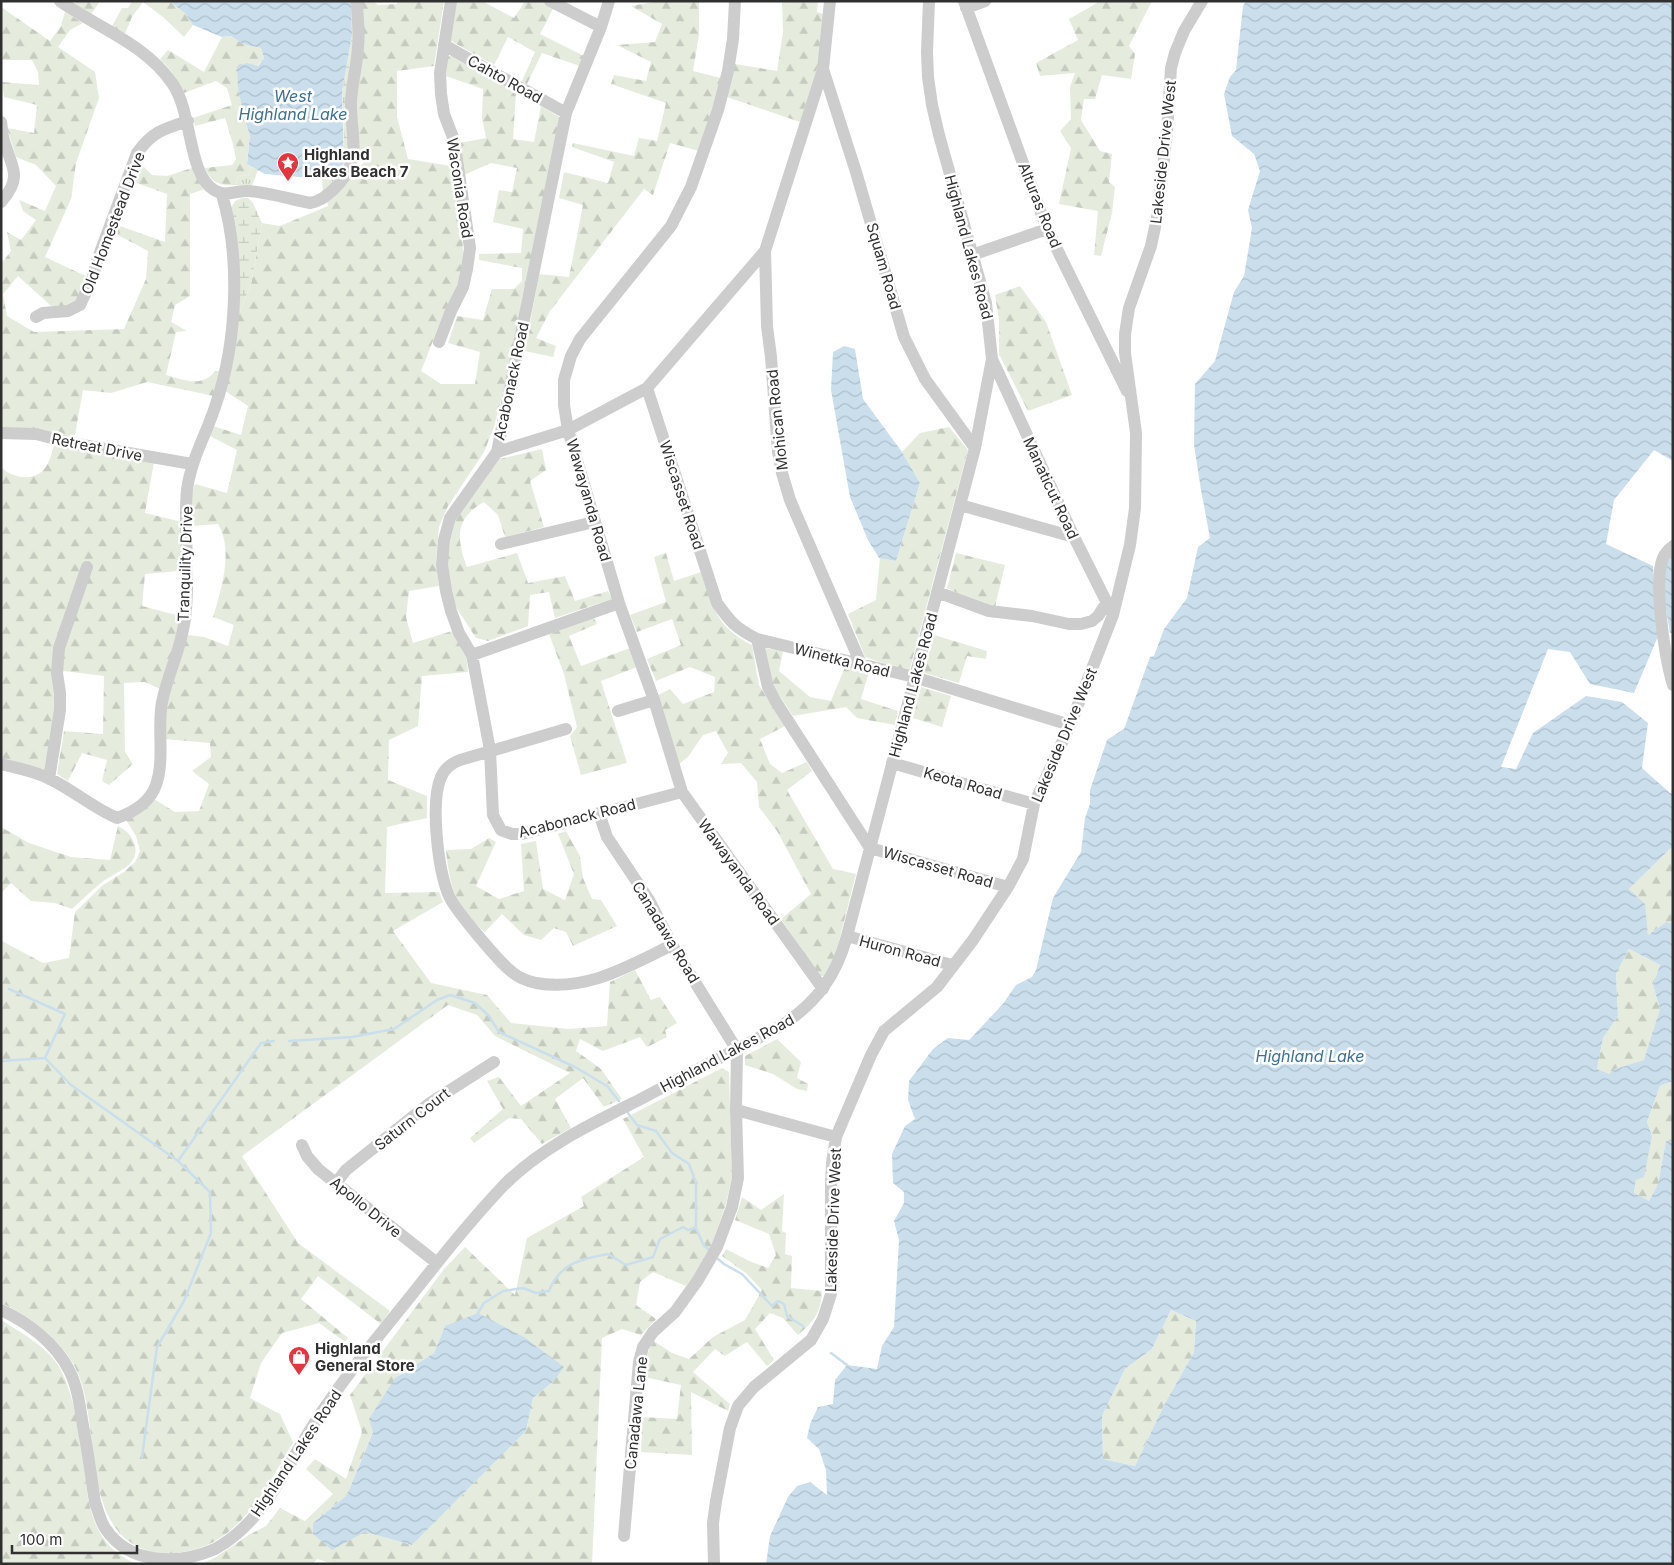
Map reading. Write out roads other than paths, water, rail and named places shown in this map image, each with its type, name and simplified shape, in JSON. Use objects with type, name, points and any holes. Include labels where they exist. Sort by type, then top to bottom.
[{"type":"street","points":[[60,1],[146,54],[163,70],[181,98],[197,165],[202,177],[212,189],[222,195],[248,191],[310,203],[324,198],[342,181],[352,163],[354,154],[351,101],[358,46],[357,1]]},
{"type":"street","name":"Waconia Road","points":[[439,342],[450,311],[463,287],[470,248],[454,140],[444,114],[441,94],[440,73],[451,1]]},
{"type":"street","points":[[550,1],[601,27]]},
{"type":"street","name":"Acabonack Road","points":[[608,1],[601,27],[566,113],[497,452],[450,518],[444,540],[442,565],[446,591],[459,633],[472,655],[490,750],[492,808],[494,820],[501,830],[512,834],[522,834],[682,792]]},
{"type":"street","name":"Wawayanda Road","points":[[735,1],[733,39],[728,72],[718,110],[691,187],[671,226],[580,338],[571,356],[564,380],[564,405],[568,430],[594,522],[619,603],[654,700],[682,792],[823,989]]},
{"type":"street","points":[[497,452],[568,430],[647,388],[765,251],[823,69],[830,1]]},
{"type":"street","name":"Highland Lakes Road","points":[[1,1310],[23,1322],[45,1340],[63,1359],[70,1372],[80,1405],[95,1502],[106,1530],[130,1552],[146,1559],[177,1562],[196,1557],[221,1546],[243,1529],[259,1511],[318,1417],[339,1388],[436,1264],[520,1169],[569,1135],[782,1026],[807,1008],[823,989],[834,972],[847,936],[975,448],[992,359],[986,303],[932,105],[927,52],[929,1]]},
{"type":"street","points":[[965,5],[985,1]]},
{"type":"street","name":"Lakeside Drive West","points":[[714,1564],[713,1523],[716,1501],[730,1428],[738,1406],[754,1387],[811,1340],[828,1308],[831,1294],[832,1163],[836,1137],[871,1055],[884,1031],[937,987],[1008,887],[1023,858],[1034,804],[1070,725],[1113,615],[1130,545],[1135,508],[1136,433],[1125,353],[1125,334],[1129,308],[1151,246],[1158,213],[1175,53],[1181,36],[1202,1]]},
{"type":"street","name":"Alturas Road","points":[[965,5],[1047,229],[1133,402]]},
{"type":"street","name":"Cahto Road","points":[[444,45],[566,113]]},
{"type":"street","name":"Squam Road","points":[[823,69],[856,172],[904,337],[925,379],[975,448]]},
{"type":"street","name":"Old Homestead Drive","points":[[36,317],[44,313],[68,312],[80,305],[92,280],[98,258],[137,153],[154,133],[188,121]]},
{"type":"street","points":[[1,122],[3,137],[14,169],[14,180],[10,192],[1,202]]},
{"type":"street","name":"Tranquility Drive","points":[[1,764],[23,769],[50,779],[90,804],[118,818],[130,814],[141,805],[151,796],[157,784],[162,702],[178,653],[185,618],[187,490],[192,464],[216,404],[227,364],[231,336],[233,316],[232,251],[227,213],[222,195]]},
{"type":"street","points":[[972,255],[1047,229]]},
{"type":"street","name":"Mohican Road","points":[[765,251],[767,326],[772,357],[778,452],[782,473],[790,500],[861,664]]},
{"type":"street","name":"Manaticut Road","points":[[992,359],[1074,537],[1113,615]]},
{"type":"street","name":"Wiscasset Road","points":[[647,388],[717,603],[737,629],[758,639],[768,687],[776,702],[870,848],[1008,887]]},
{"type":"street","name":"Retreat Drive","points":[[1,433],[36,434],[72,443],[192,464]]},
{"type":"street","points":[[960,505],[1074,537]]},
{"type":"street","points":[[501,544],[594,522]]},
{"type":"street","points":[[1673,546],[1668,549],[1663,558],[1660,576],[1664,646],[1673,685]]},
{"type":"street","points":[[50,779],[60,710],[59,648],[87,567]]},
{"type":"street","points":[[938,592],[990,611],[1032,616],[1069,624],[1081,624],[1092,621],[1098,616],[1106,602]]},
{"type":"street","points":[[472,655],[619,603]]},
{"type":"street","name":"Winetka Road","points":[[758,639],[914,677],[1070,725]]},
{"type":"street","points":[[618,711],[654,700]]},
{"type":"street","points":[[566,729],[490,750],[453,763],[444,772],[437,795],[437,833],[441,863],[449,897],[501,962],[522,979],[535,983],[577,984],[600,978],[672,945]]},
{"type":"street","name":"Keota Road","points":[[892,763],[1034,804]]},
{"type":"street","name":"Canadawa Road","points":[[599,814],[607,837],[649,900],[672,945],[737,1050]]},
{"type":"street","name":"Huron Road","points":[[847,936],[952,966]]},
{"type":"street","name":"Canadawa Lane","points":[[624,1536],[638,1371],[643,1347],[653,1332],[675,1312],[692,1288],[717,1247],[732,1207],[738,1178],[737,1050]]},
{"type":"street","name":"Saturn Court","points":[[336,1183],[346,1170],[430,1103],[494,1062]]},
{"type":"street","points":[[736,1110],[836,1137]]},
{"type":"street","name":"Apollo Drive","points":[[302,1145],[307,1156],[318,1169],[436,1264]]},
{"type":"water","name":"West Highland Lake","points":[[169,1],[351,1],[352,35],[342,92],[344,162],[335,177],[322,179],[265,174],[247,164],[250,135],[244,118],[238,88],[237,66],[247,63],[258,66],[264,58],[261,48],[243,44],[231,36],[222,37],[193,25],[185,13]]},
{"type":"water","name":"Highland Lake","points":[[1246,1],[1673,1],[1673,461],[1654,450],[1614,500],[1606,544],[1653,566],[1655,595],[1663,570],[1673,552],[1673,634],[1670,633],[1666,609],[1659,634],[1634,693],[1590,684],[1570,652],[1548,649],[1501,767],[1516,769],[1533,733],[1586,696],[1622,702],[1648,723],[1642,768],[1670,793],[1673,793],[1673,848],[1629,889],[1645,904],[1648,935],[1666,922],[1673,923],[1673,1081],[1660,1086],[1647,1122],[1652,1136],[1644,1177],[1636,1180],[1634,1193],[1649,1201],[1658,1184],[1666,1141],[1673,1141],[1673,1549],[1671,1551],[1673,1564],[766,1564],[770,1536],[788,1497],[797,1486],[810,1482],[827,1495],[826,1470],[819,1449],[807,1438],[810,1424],[818,1407],[833,1404],[835,1380],[847,1365],[877,1369],[882,1346],[894,1327],[899,1240],[894,1221],[904,1203],[904,1192],[893,1183],[892,1154],[905,1126],[915,1119],[908,1100],[909,1081],[933,1049],[948,1038],[969,1040],[1002,1005],[1016,985],[1032,977],[1036,970],[1053,898],[1081,852],[1085,818],[1090,804],[1090,790],[1107,740],[1124,729],[1150,657],[1154,656],[1164,629],[1187,598],[1198,547],[1210,538],[1194,445],[1195,384],[1215,361],[1234,292],[1244,276],[1252,228],[1248,210],[1260,171],[1254,154],[1232,136],[1224,94],[1230,77],[1236,70],[1243,6]],"holes":[[[1629,949],[1660,965],[1653,985],[1660,1009],[1644,1060],[1615,1069],[1609,1074],[1597,1069],[1603,1038],[1618,1016],[1616,974]],[[1171,1310],[1196,1321],[1194,1352],[1164,1405],[1135,1466],[1103,1459],[1102,1416],[1125,1369],[1152,1349]]]},
{"type":"water","points":[[844,346],[855,349],[863,399],[902,452],[920,483],[896,561],[879,558],[868,540],[850,497],[831,390],[833,352]]},
{"type":"water","points":[[478,1313],[524,1337],[564,1367],[554,1381],[533,1398],[526,1431],[412,1545],[365,1532],[332,1550],[313,1534],[313,1523],[347,1495],[373,1432],[369,1419],[395,1378],[434,1353],[445,1326]]},
{"type":"waterway","points":[[9,989],[65,1014],[45,1058],[71,1085],[178,1161],[261,1043],[274,1041]]},
{"type":"waterway","points":[[289,1041],[352,1037],[394,1029],[437,1000],[450,995],[475,1003],[489,1016],[499,1032],[575,1067],[607,1086],[619,1101]]},
{"type":"waterway","points":[[1,1061],[45,1058]]},
{"type":"waterway","points":[[628,1113],[637,1125],[656,1131],[672,1153],[689,1164],[696,1183],[696,1228],[703,1244],[708,1249]]},
{"type":"waterway","points":[[142,1457],[157,1347],[184,1301],[211,1233],[210,1192],[178,1161]]},
{"type":"waterway","points":[[478,1313],[484,1303],[503,1291],[523,1288],[536,1293],[549,1291],[559,1274],[573,1264],[608,1254],[626,1265],[653,1257],[660,1239],[683,1227],[688,1230],[696,1228]]},
{"type":"waterway","points":[[718,1259],[742,1274],[772,1306],[778,1301],[784,1304],[787,1316],[803,1326]]},
{"type":"waterway","points":[[831,1353],[847,1365]]},
{"type":"place","name":"Highland Lakes Beach 7","points":[[288,182]]},
{"type":"place","name":"Highland General Store","points":[[299,1376]]}]
